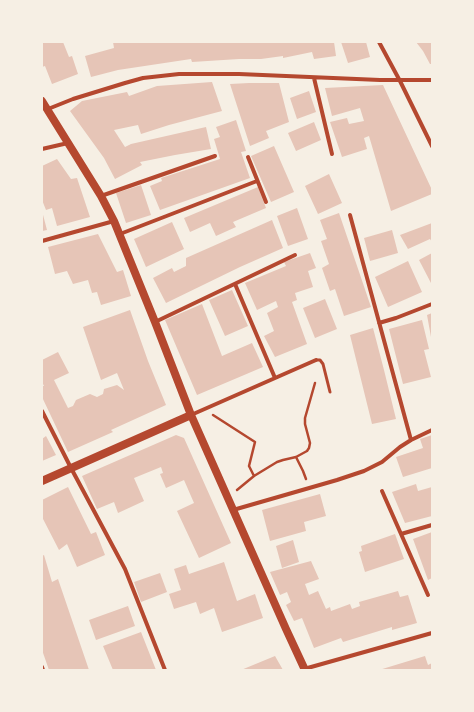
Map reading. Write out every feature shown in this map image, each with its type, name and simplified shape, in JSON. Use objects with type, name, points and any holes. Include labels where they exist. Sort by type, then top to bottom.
[{"type":"main road","points":[[42,101],[101,196],[114,221],[191,415],[305,670]]},
{"type":"main road","points":[[42,481],[191,415]]},
{"type":"street","points":[[379,42],[432,146]]},
{"type":"street","points":[[47,109],[107,88],[143,78],[179,74],[239,74],[400,81],[432,80]]},
{"type":"street","points":[[314,78],[332,154]]},
{"type":"street","points":[[42,149],[68,143]]},
{"type":"street","points":[[101,196],[215,156]]},
{"type":"street","points":[[248,157],[266,202]]},
{"type":"street","points":[[120,234],[257,181]]},
{"type":"street","points":[[350,215],[411,440]]},
{"type":"street","points":[[42,240],[114,221]]},
{"type":"street","points":[[155,322],[295,255]]},
{"type":"street","points":[[235,284],[275,378]]},
{"type":"street","points":[[379,323],[432,304]]},
{"type":"street","points":[[191,415],[316,360]]},
{"type":"street","points":[[42,411],[125,569],[166,670]]},
{"type":"street","points":[[233,510],[309,489],[364,471],[382,462],[411,440],[432,430]]},
{"type":"street","points":[[382,491],[428,595]]},
{"type":"street","points":[[401,534],[432,525]]},
{"type":"street","points":[[305,670],[432,633]]},
{"type":"lane","points":[[316,360],[320,360],[323,364],[330,392]]},
{"type":"path","points":[[228,498],[254,476],[277,462],[296,457],[307,451],[310,443],[304,424],[315,383]]},
{"type":"path","points":[[204,410],[255,442],[249,466],[254,476]]},
{"type":"path","points":[[296,457],[309,489]]},
{"type":"building","points":[[42,42],[63,42],[69,57],[72,56],[78,74],[52,84],[45,66],[42,67]]},
{"type":"building","points":[[113,42],[334,42],[336,56],[314,59],[312,52],[283,58],[283,56],[261,59],[192,62],[191,59],[118,70],[91,77],[85,56],[114,48]]},
{"type":"building","points":[[341,42],[366,42],[370,57],[348,63]]},
{"type":"building","points":[[416,42],[432,42],[432,64],[430,64]]},
{"type":"building","points":[[212,82],[222,111],[141,134],[138,125],[114,130],[125,147],[131,144],[206,127],[211,149],[140,162],[142,165],[115,179],[104,158],[70,111],[82,101],[127,92],[129,96],[157,86]]},
{"type":"building","points":[[279,83],[289,122],[266,131],[269,138],[250,146],[230,84]]},
{"type":"building","points":[[383,85],[432,190],[432,194],[391,211],[369,136],[364,138],[367,149],[342,157],[330,122],[347,118],[349,124],[364,121],[360,108],[332,116],[325,88]]},
{"type":"building","points":[[309,91],[316,112],[297,119],[290,98]]},
{"type":"building","points":[[236,120],[246,151],[241,152],[250,178],[160,210],[150,186],[162,181],[161,178],[220,159],[214,139],[220,137],[216,127]]},
{"type":"building","points":[[314,122],[321,140],[296,151],[288,133]]},
{"type":"building","points":[[274,146],[294,192],[271,202],[251,156]]},
{"type":"building","points":[[57,159],[71,179],[77,178],[90,217],[57,226],[52,208],[46,210],[42,200],[42,166]]},
{"type":"building","points":[[329,174],[342,203],[318,214],[305,186]]},
{"type":"building","points":[[141,185],[151,215],[126,223],[116,193]]},
{"type":"building","points":[[258,187],[266,208],[233,222],[236,227],[216,236],[210,223],[190,232],[184,218]]},
{"type":"building","points":[[297,208],[308,239],[288,246],[277,216]]},
{"type":"building","points":[[42,211],[47,230],[42,231]]},
{"type":"building","points":[[339,213],[371,307],[344,316],[335,289],[330,291],[322,268],[329,264],[321,241],[327,239],[320,220]]},
{"type":"building","points":[[272,220],[283,248],[166,303],[153,278],[172,268],[174,272],[186,266],[186,258]]},
{"type":"building","points":[[172,222],[184,249],[146,267],[134,239]]},
{"type":"building","points":[[432,223],[432,242],[430,239],[408,249],[400,235]]},
{"type":"building","points":[[392,230],[398,253],[370,261],[364,238]]},
{"type":"building","points":[[98,234],[117,272],[123,270],[131,296],[101,305],[97,292],[92,293],[88,280],[73,284],[67,271],[55,274],[48,247]]},
{"type":"building","points":[[310,253],[316,268],[308,271],[313,287],[295,293],[297,300],[292,302],[307,344],[275,357],[264,336],[274,331],[267,313],[278,307],[276,301],[257,310],[245,283],[286,266],[284,262]]},
{"type":"building","points":[[432,253],[432,285],[419,260]]},
{"type":"building","points":[[408,261],[422,292],[388,307],[375,277]]},
{"type":"building","points":[[232,290],[248,326],[225,336],[209,300]]},
{"type":"building","points":[[325,299],[337,329],[315,338],[303,308]]},
{"type":"building","points":[[202,304],[222,356],[252,343],[263,367],[197,395],[165,320]]},
{"type":"building","points":[[130,310],[148,361],[166,405],[111,430],[113,432],[68,452],[42,397],[42,386],[44,386],[42,382],[42,360],[58,352],[69,373],[54,380],[68,408],[73,406],[76,400],[90,394],[97,397],[103,394],[104,389],[117,385],[124,390],[117,373],[101,380],[83,327]]},
{"type":"building","points":[[432,313],[432,337],[431,337],[427,315]]},
{"type":"building","points":[[422,320],[429,349],[424,350],[431,377],[403,384],[389,329]]},
{"type":"building","points":[[373,328],[396,419],[372,424],[350,335]]},
{"type":"building","points":[[176,435],[184,438],[231,543],[199,558],[177,511],[194,503],[184,480],[166,488],[160,474],[163,473],[161,467],[134,478],[144,501],[118,513],[114,502],[97,509],[82,476]]},
{"type":"building","points":[[432,435],[432,468],[403,477],[396,457],[423,448],[420,439]]},
{"type":"building","points":[[46,436],[56,455],[42,461],[42,439]]},
{"type":"building","points":[[416,484],[418,491],[432,487],[432,516],[405,523],[392,492]]},
{"type":"building","points":[[68,487],[91,534],[96,532],[105,555],[77,567],[67,544],[59,550],[42,517],[42,500]]},
{"type":"building","points":[[320,494],[326,516],[304,522],[306,531],[270,541],[262,510]]},
{"type":"building","points":[[432,532],[432,578],[428,580],[413,539]]},
{"type":"building","points":[[395,534],[404,559],[365,572],[359,552],[362,551],[361,546]]},
{"type":"building","points":[[293,540],[299,562],[282,568],[276,546]]},
{"type":"building","points":[[44,555],[52,582],[58,579],[89,670],[49,670],[42,650],[42,556]]},
{"type":"building","points":[[311,561],[319,579],[305,584],[309,595],[318,591],[326,609],[330,607],[331,611],[350,604],[352,609],[360,606],[359,602],[398,591],[400,597],[408,595],[417,623],[392,630],[392,627],[343,642],[341,638],[314,648],[302,618],[294,621],[286,605],[291,602],[287,592],[280,595],[270,572]]},
{"type":"building","points":[[224,562],[237,601],[255,594],[263,618],[222,632],[214,608],[200,614],[196,602],[174,609],[169,594],[181,590],[174,569],[186,565],[189,574]]},
{"type":"building","points":[[160,573],[167,592],[141,602],[134,582]]},
{"type":"building","points":[[128,606],[135,626],[96,640],[89,620]]},
{"type":"building","points":[[141,632],[156,670],[113,670],[103,646]]},
{"type":"building","points":[[275,656],[283,670],[241,670]]},
{"type":"building","points":[[425,656],[428,665],[432,663],[432,670],[379,670]]}]
